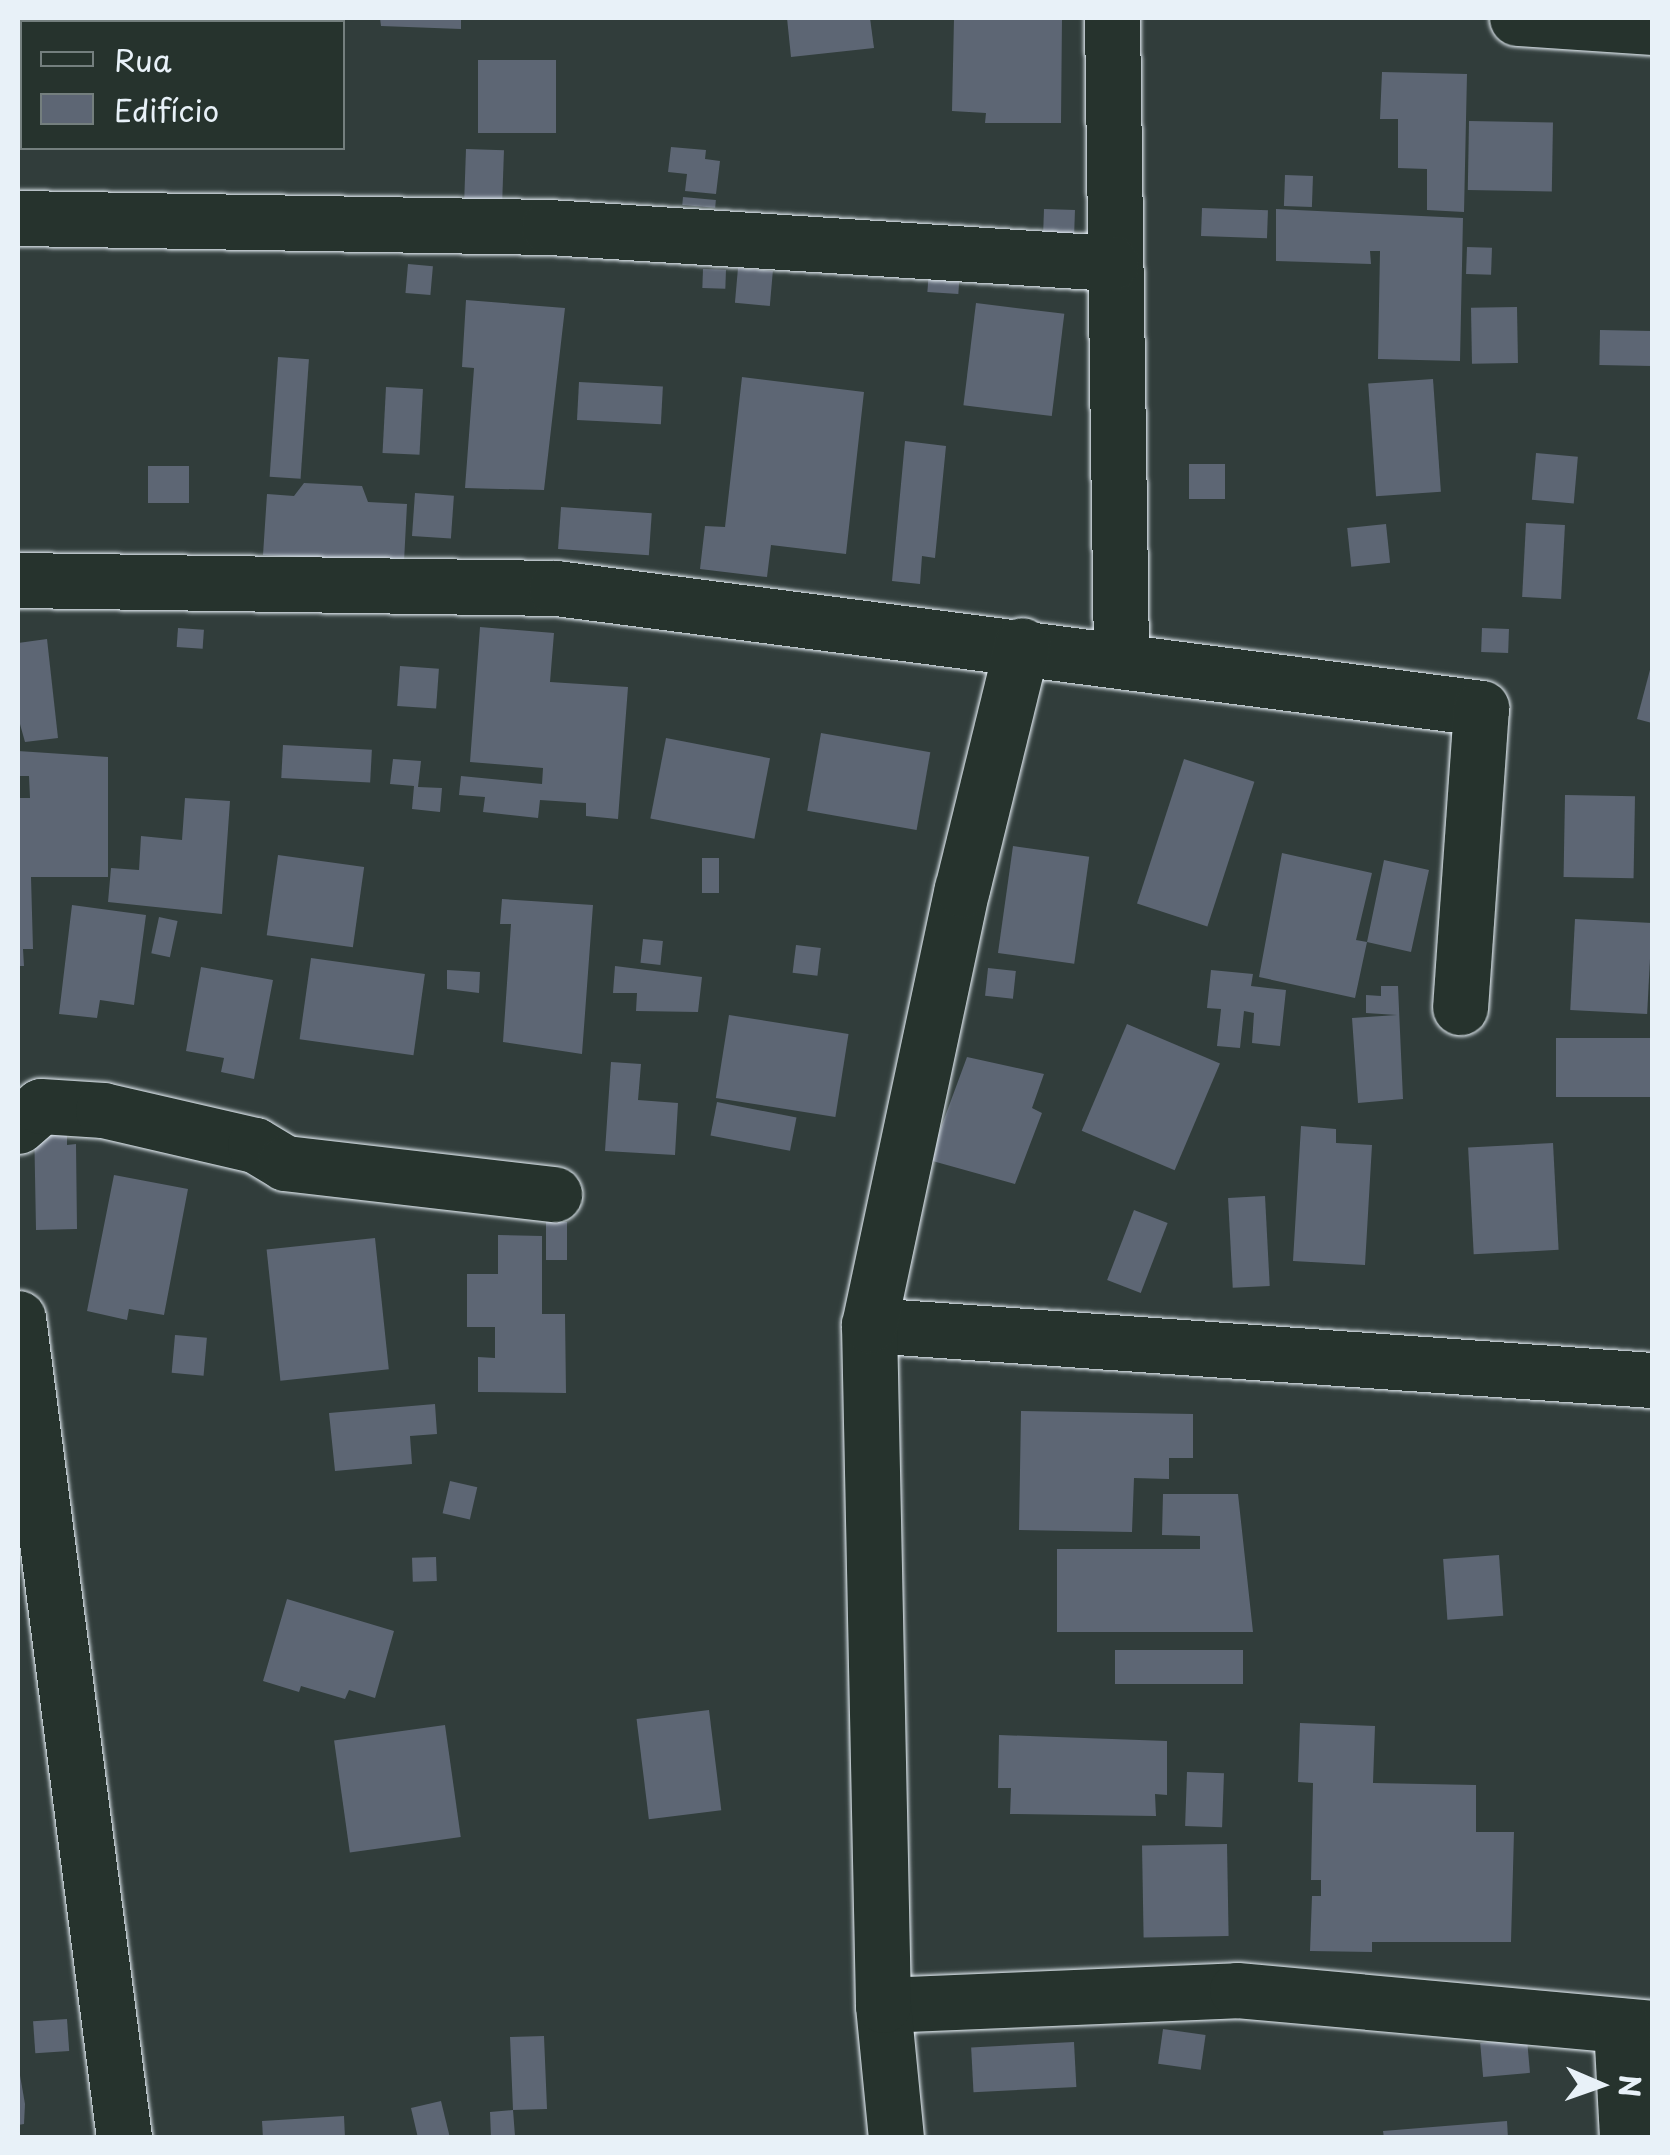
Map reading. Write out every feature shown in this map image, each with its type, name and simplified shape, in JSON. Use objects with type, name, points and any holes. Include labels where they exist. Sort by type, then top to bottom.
[{"type":"street","points":[[1112,18],[1111,262],[1121,656]]},
{"type":"street","points":[[1517,18],[1652,27]]},
{"type":"street","points":[[18,218],[549,227],[1111,262]]},
{"type":"street","points":[[18,580],[556,588],[1121,656],[1481,708],[1460,1007]]},
{"type":"street","points":[[896,2138],[883,2004],[869,1326],[962,889],[1022,645]]},
{"type":"street","points":[[18,1126],[41,1106],[103,1110],[255,1145],[285,1164],[554,1194]]},
{"type":"street","points":[[18,1318],[124,2138]]},
{"type":"street","points":[[869,1326],[1652,1380]]},
{"type":"street","points":[[883,2004],[1238,1990],[1637,2027],[1627,2138]]},
{"type":"building","points":[[71,18],[164,18],[117,20]]},
{"type":"building","points":[[193,18],[298,18],[246,20]]},
{"type":"building","points":[[380,18],[461,18],[461,29],[381,26]]},
{"type":"building","points":[[787,18],[870,18],[874,48],[791,57]]},
{"type":"building","points":[[954,18],[1062,18],[1061,123],[985,123],[986,113],[952,111]]},
{"type":"building","points":[[478,60],[556,60],[556,133],[478,133]]},
{"type":"building","points":[[1382,72],[1467,74],[1464,212],[1427,210],[1427,169],[1398,168],[1398,119],[1380,119]]},
{"type":"building","points":[[1469,121],[1553,122],[1552,191],[1468,190]]},
{"type":"building","points":[[671,147],[706,150],[705,159],[720,161],[716,194],[685,191],[687,174],[668,172]]},
{"type":"building","points":[[466,149],[504,150],[502,202],[464,201]]},
{"type":"building","points":[[1285,175],[1313,176],[1312,207],[1284,206]]},
{"type":"building","points":[[683,197],[716,200],[715,208],[682,205]]},
{"type":"building","points":[[1202,208],[1268,210],[1267,238],[1201,236]]},
{"type":"building","points":[[1044,209],[1075,210],[1074,242],[1043,241]]},
{"type":"building","points":[[1276,209],[1463,218],[1460,361],[1378,359],[1380,251],[1370,251],[1371,264],[1276,261]]},
{"type":"building","points":[[1467,247],[1492,248],[1491,275],[1466,274]]},
{"type":"building","points":[[408,264],[433,266],[430,295],[405,293]]},
{"type":"building","points":[[738,268],[773,271],[770,306],[735,303]]},
{"type":"building","points":[[703,269],[726,270],[725,289],[702,288]]},
{"type":"building","points":[[929,269],[960,271],[958,294],[927,292]]},
{"type":"building","points":[[466,300],[565,308],[544,490],[465,488],[474,368],[462,367]]},
{"type":"building","points":[[976,303],[1064,314],[1052,416],[963,405]]},
{"type":"building","points":[[1517,307],[1518,363],[1472,364],[1471,308]]},
{"type":"building","points":[[1600,330],[1652,331],[1651,366],[1599,365]]},
{"type":"building","points":[[278,357],[309,359],[301,479],[270,477]]},
{"type":"building","points":[[742,377],[864,392],[846,554],[771,545],[767,577],[700,569],[705,526],[725,527]]},
{"type":"building","points":[[1433,379],[1441,492],[1376,496],[1368,384]]},
{"type":"building","points":[[579,382],[663,386],[661,424],[577,420]]},
{"type":"building","points":[[386,387],[423,389],[419,455],[383,453]]},
{"type":"building","points":[[905,441],[946,446],[935,558],[922,556],[920,584],[892,581]]},
{"type":"building","points":[[1536,453],[1578,457],[1574,503],[1532,500]]},
{"type":"building","points":[[1189,464],[1225,464],[1225,499],[1189,499]]},
{"type":"building","points":[[148,466],[189,466],[189,503],[148,503]]},
{"type":"building","points":[[304,483],[362,486],[368,502],[407,504],[404,562],[263,555],[267,494],[294,496]]},
{"type":"building","points":[[415,493],[454,496],[451,539],[412,536]]},
{"type":"building","points":[[561,507],[652,513],[649,555],[558,549]]},
{"type":"building","points":[[1526,523],[1565,525],[1561,599],[1522,597]]},
{"type":"building","points":[[1386,524],[1390,563],[1351,567],[1347,528]]},
{"type":"building","points":[[480,627],[554,633],[550,682],[628,687],[618,819],[586,816],[586,803],[540,800],[538,818],[483,812],[485,797],[459,795],[461,776],[542,784],[543,768],[470,762]]},
{"type":"building","points":[[178,628],[204,630],[203,649],[177,647]]},
{"type":"building","points":[[1482,628],[1509,629],[1508,653],[1481,652]]},
{"type":"building","points":[[47,639],[58,738],[25,742],[18,717],[18,643]]},
{"type":"building","points":[[400,666],[439,669],[436,709],[397,706]]},
{"type":"building","points":[[1652,666],[1652,723],[1637,719]]},
{"type":"building","points":[[821,733],[930,752],[917,830],[807,811]]},
{"type":"building","points":[[666,738],[770,758],[754,839],[650,818]]},
{"type":"building","points":[[283,745],[372,750],[370,783],[281,778]]},
{"type":"building","points":[[18,751],[108,757],[108,877],[31,877],[33,949],[23,949],[24,966],[18,966],[18,798],[30,798],[29,776],[18,776]]},
{"type":"building","points":[[393,759],[421,761],[418,787],[442,788],[440,812],[412,809],[414,786],[390,784]]},
{"type":"building","points":[[1184,759],[1254,782],[1207,926],[1137,904]]},
{"type":"building","points":[[1565,795],[1635,796],[1634,878],[1564,877]]},
{"type":"building","points":[[185,798],[230,801],[222,914],[108,902],[111,868],[139,870],[141,836],[182,840]]},
{"type":"building","points":[[1013,846],[1089,857],[1074,964],[998,953]]},
{"type":"building","points":[[1282,853],[1372,873],[1356,940],[1367,942],[1355,998],[1259,977]]},
{"type":"building","points":[[278,855],[364,867],[353,947],[267,935]]},
{"type":"building","points":[[702,858],[719,858],[719,893],[702,893]]},
{"type":"building","points":[[1384,860],[1429,870],[1411,952],[1367,942]]},
{"type":"building","points":[[502,899],[593,905],[582,1054],[503,1042],[511,924],[500,924]]},
{"type":"building","points":[[72,905],[146,915],[134,1005],[100,1000],[97,1018],[59,1014]]},
{"type":"building","points":[[159,917],[178,921],[170,957],[151,953]]},
{"type":"building","points":[[1575,919],[1652,923],[1647,1014],[1570,1010]]},
{"type":"building","points":[[643,939],[663,941],[660,965],[640,963]]},
{"type":"building","points":[[796,945],[821,948],[817,976],[793,973]]},
{"type":"building","points":[[311,958],[425,974],[413,1055],[300,1039]]},
{"type":"building","points":[[615,966],[702,977],[698,1012],[636,1011],[637,993],[613,993]]},
{"type":"building","points":[[201,967],[273,980],[254,1079],[221,1072],[224,1058],[186,1051]]},
{"type":"building","points":[[988,968],[1016,971],[1013,999],[985,996]]},
{"type":"building","points":[[447,970],[480,972],[479,993],[447,989]]},
{"type":"building","points":[[1211,970],[1253,974],[1251,986],[1286,990],[1280,1046],[1252,1043],[1254,1013],[1244,1011],[1240,1048],[1217,1046],[1221,1009],[1207,1008]]},
{"type":"building","points":[[1381,986],[1398,986],[1403,1099],[1358,1103],[1352,1018],[1397,1015],[1366,1013],[1366,995],[1381,996]]},
{"type":"building","points":[[729,1015],[849,1034],[835,1117],[716,1098]]},
{"type":"building","points":[[1127,1024],[1220,1063],[1175,1170],[1082,1131]]},
{"type":"building","points":[[1556,1038],[1652,1038],[1652,1097],[1556,1097]]},
{"type":"building","points":[[967,1057],[1044,1074],[1032,1108],[1042,1113],[1015,1184],[929,1160]]},
{"type":"building","points":[[611,1062],[641,1064],[638,1100],[678,1103],[675,1155],[605,1151]]},
{"type":"building","points":[[717,1102],[797,1117],[790,1151],[711,1135]]},
{"type":"building","points":[[67,1120],[67,1145],[76,1144],[77,1229],[36,1230],[34,1121]]},
{"type":"building","points":[[1301,1126],[1336,1129],[1336,1143],[1372,1145],[1365,1265],[1293,1261]]},
{"type":"building","points":[[1553,1143],[1559,1250],[1474,1254],[1468,1147]]},
{"type":"building","points":[[114,1175],[188,1189],[164,1315],[129,1309],[127,1320],[87,1311]]},
{"type":"building","points":[[1265,1196],[1270,1286],[1233,1288],[1228,1198]]},
{"type":"building","points":[[1134,1210],[1168,1223],[1141,1293],[1107,1280]]},
{"type":"building","points":[[546,1222],[567,1222],[567,1260],[546,1260]]},
{"type":"building","points":[[498,1235],[542,1236],[542,1314],[565,1314],[566,1393],[478,1392],[478,1357],[495,1358],[495,1327],[467,1327],[467,1274],[498,1274]]},
{"type":"building","points":[[375,1238],[389,1369],[280,1381],[267,1249]]},
{"type":"building","points":[[175,1335],[207,1338],[204,1376],[172,1373]]},
{"type":"building","points":[[435,1404],[437,1434],[410,1436],[412,1464],[335,1471],[329,1413]]},
{"type":"building","points":[[1021,1411],[1193,1414],[1193,1458],[1169,1458],[1169,1479],[1134,1478],[1132,1532],[1019,1530]]},
{"type":"building","points":[[450,1481],[477,1487],[470,1519],[443,1513]]},
{"type":"building","points":[[1163,1494],[1238,1494],[1253,1632],[1057,1632],[1057,1549],[1200,1549],[1200,1536],[1162,1535]]},
{"type":"building","points":[[1499,1555],[1503,1616],[1447,1620],[1443,1559]]},
{"type":"building","points":[[436,1557],[437,1581],[413,1582],[412,1558]]},
{"type":"building","points":[[287,1599],[394,1631],[375,1698],[349,1690],[345,1699],[301,1686],[299,1692],[263,1681]]},
{"type":"building","points":[[1115,1650],[1243,1650],[1243,1684],[1115,1684]]},
{"type":"building","points":[[709,1710],[721,1810],[649,1819],[637,1719]]},
{"type":"building","points":[[1300,1723],[1375,1726],[1373,1783],[1476,1785],[1476,1832],[1514,1832],[1511,1942],[1372,1942],[1372,1952],[1310,1951],[1312,1896],[1321,1896],[1321,1880],[1311,1880],[1313,1783],[1298,1782]]},
{"type":"building","points":[[445,1725],[461,1837],[350,1852],[334,1741]]},
{"type":"building","points":[[999,1735],[1167,1741],[1167,1795],[1155,1794],[1156,1816],[1010,1814],[1011,1788],[998,1788]]},
{"type":"building","points":[[1187,1772],[1224,1773],[1222,1827],[1185,1826]]},
{"type":"building","points":[[1227,1844],[1229,1936],[1144,1937],[1142,1845]]},
{"type":"building","points":[[67,2019],[69,2051],[35,2053],[33,2021]]},
{"type":"building","points":[[1163,2029],[1206,2035],[1201,2070],[1158,2064]]},
{"type":"building","points":[[544,2036],[547,2109],[513,2110],[510,2037]]},
{"type":"building","points":[[1527,2039],[1530,2073],[1483,2077],[1480,2043]]},
{"type":"building","points":[[1074,2042],[1076,2087],[973,2092],[971,2047]]},
{"type":"building","points":[[18,2064],[25,2104],[24,2124],[18,2125]]},
{"type":"building","points":[[441,2101],[450,2138],[418,2138],[411,2108]]},
{"type":"building","points":[[513,2110],[515,2136],[491,2138],[490,2112]]},
{"type":"building","points":[[344,2116],[345,2138],[263,2138],[262,2121]]},
{"type":"building","points":[[1507,2121],[1508,2138],[1384,2138],[1383,2131]]}]
